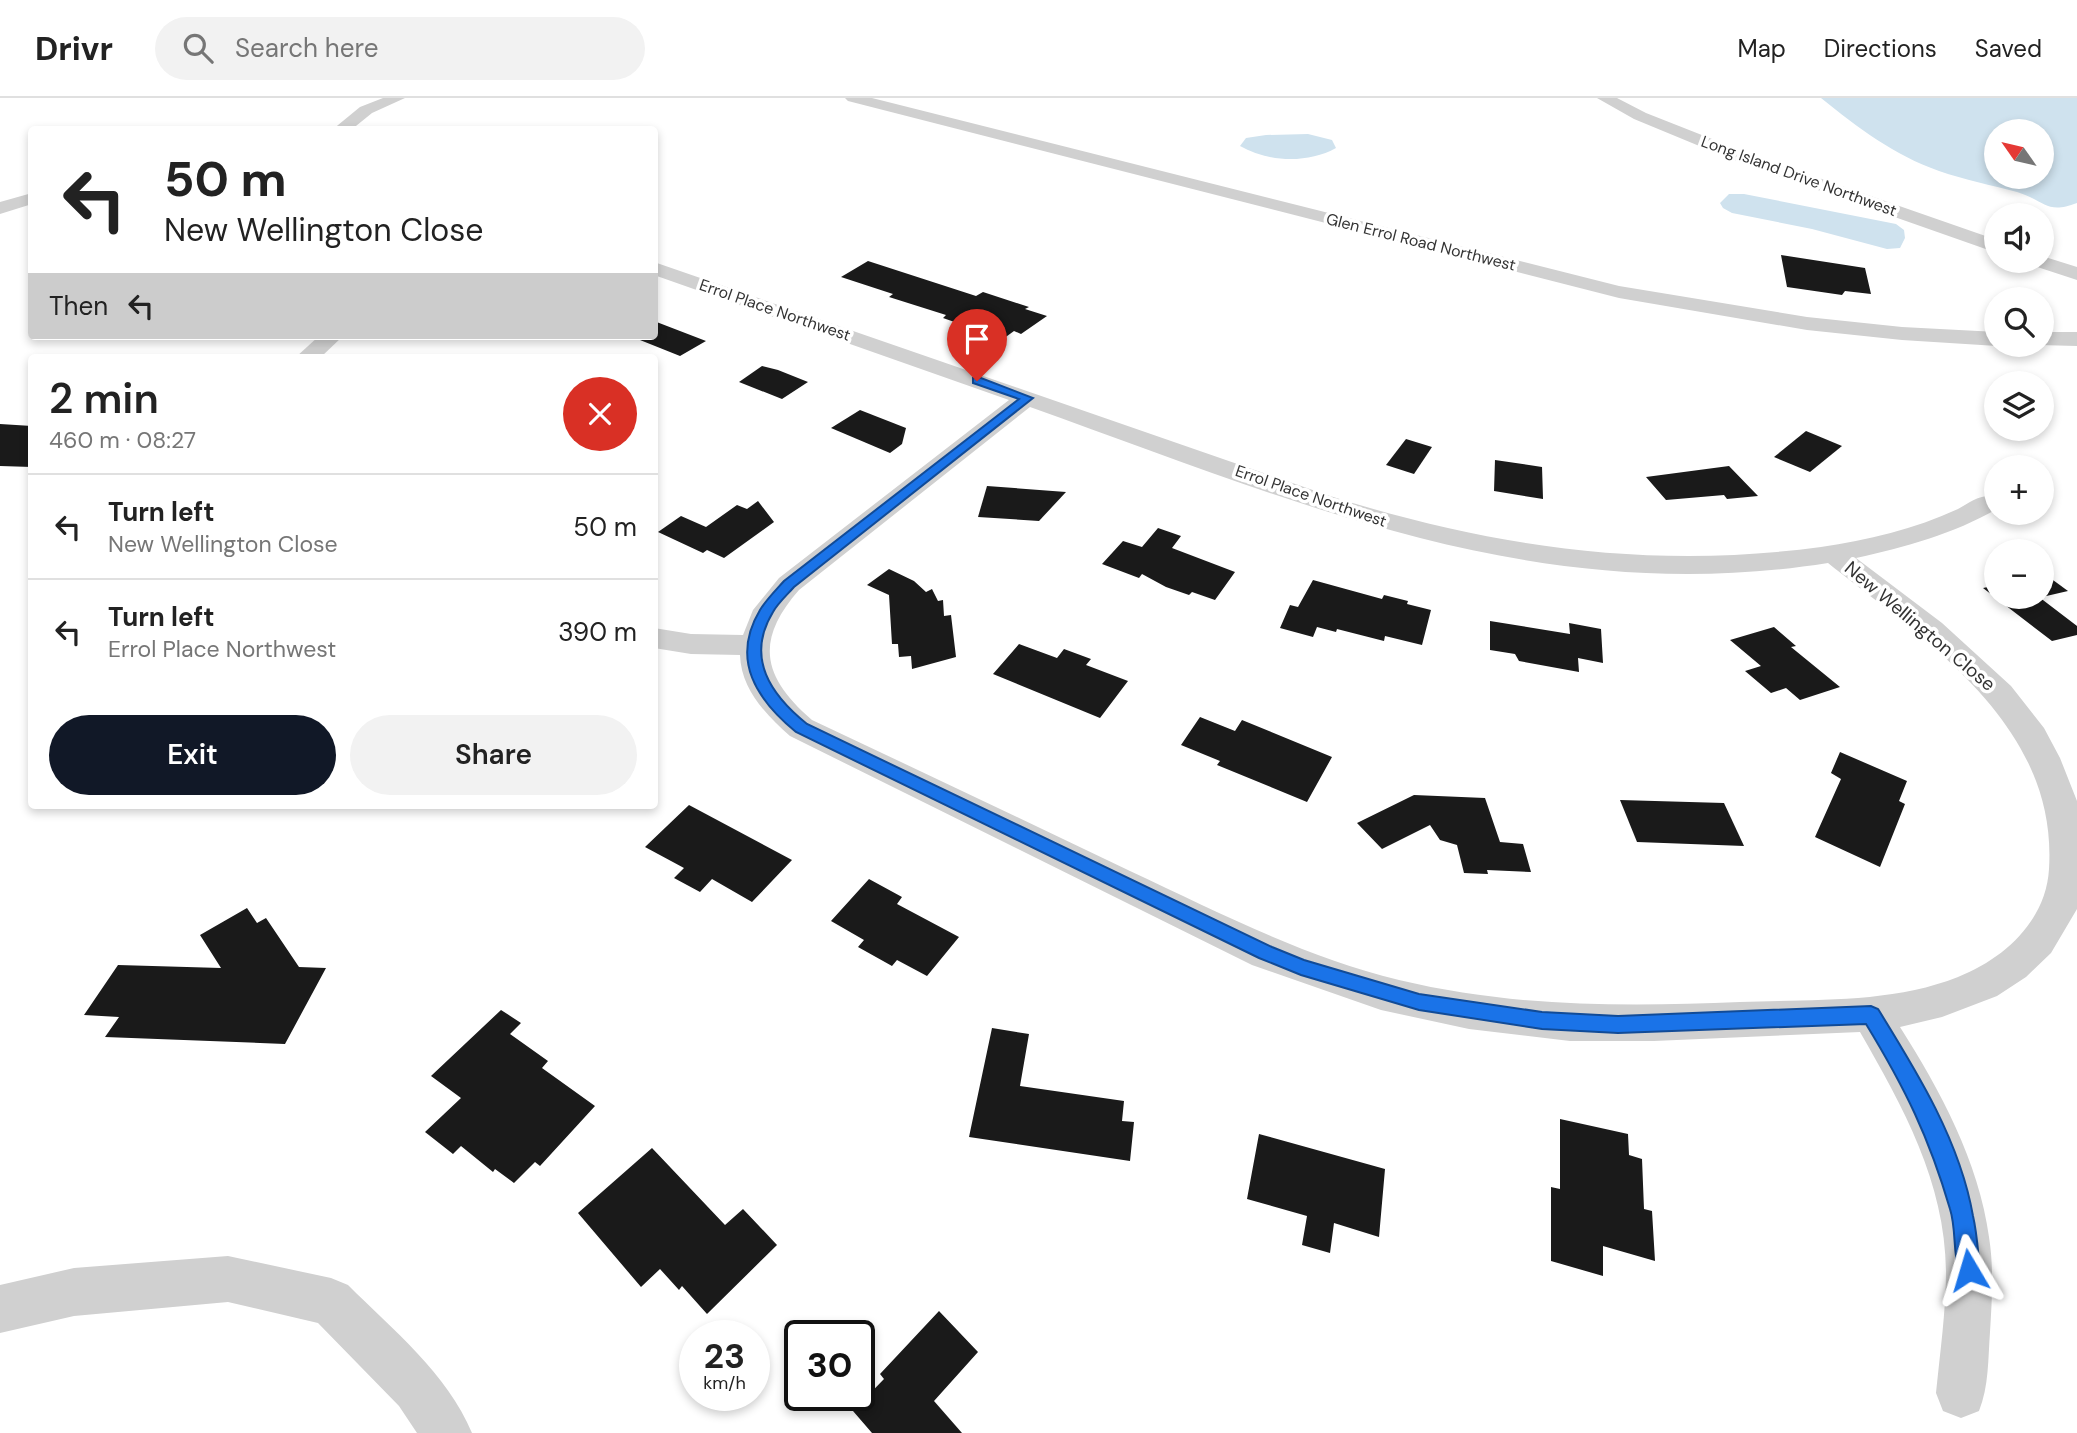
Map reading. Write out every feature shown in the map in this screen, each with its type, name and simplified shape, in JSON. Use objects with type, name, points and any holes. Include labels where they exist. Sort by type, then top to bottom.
[{"type":"street","points":[[344,126],[365,104],[397,98]]},
{"type":"street","name":"Glen Errol Road Northwest","points":[[853,98],[1667,302],[1741,316],[1859,331],[1984,338]]},
{"type":"street","name":"Long Island Drive Northwest","points":[[1605,98],[1640,116],[1744,158],[1984,242]]},
{"type":"street","points":[[0,208],[28,199]]},
{"type":"street","points":[[2054,266],[2077,274]]},
{"type":"street","name":"Errol Place Northwest","points":[[658,269],[1350,511],[1472,544],[1569,559],[1666,566],[1759,563],[1834,554],[1876,544],[1965,517],[1984,505]]},
{"type":"street","points":[[2054,339],[2077,339]]},
{"type":"street","points":[[311,354],[327,340]]},
{"type":"street","name":"New Wellington Close","points":[[1027,398],[789,584],[766,612],[755,645],[755,666],[763,689],[779,710],[801,728],[1266,953],[1301,967],[1419,1002],[1542,1021],[1618,1024],[1871,1015],[1923,1006],[1970,990],[2007,970],[2037,943],[2058,912],[2068,882],[2071,846],[2067,814],[2041,749],[2019,717],[1966,660],[1834,554]]},
{"type":"street","points":[[658,639],[691,644],[755,645]]},
{"type":"street","points":[[1871,1015],[1909,1077],[1941,1144],[1962,1213],[1969,1270],[1961,1393]]},
{"type":"street","points":[[0,1308],[74,1292],[228,1279],[331,1303],[417,1388],[447,1433]]},
{"type":"water","points":[[1821,98],[2077,98],[2077,203],[2054,207],[2054,203],[2042,203],[2005,189],[2054,189],[2054,119],[1984,119],[1984,184],[1923,164],[1892,149]]},
{"type":"water","points":[[1308,134],[1332,140],[1336,148],[1313,157],[1288,159],[1263,155],[1240,146],[1246,138]]},
{"type":"water","points":[[1729,194],[1744,194],[1896,224],[1904,230],[1905,238],[1900,248],[1887,249],[1812,229],[1732,213],[1720,203]]},
{"type":"building","points":[[1781,255],[1865,268],[1871,294],[1845,291],[1842,295],[1787,287]]},
{"type":"building","points":[[868,261],[976,296],[983,292],[1029,307],[1025,309],[1047,316],[1021,334],[1014,331],[1003,339],[943,318],[946,315],[889,297],[893,294],[841,277]]},
{"type":"building","points":[[658,323],[706,341],[680,356],[640,340],[658,340]]},
{"type":"building","points":[[762,366],[808,382],[782,399],[739,382]]},
{"type":"building","points":[[860,410],[906,428],[902,444],[890,453],[831,428]]},
{"type":"building","points":[[0,424],[28,426],[28,467],[0,466]]},
{"type":"building","points":[[1806,431],[1842,446],[1810,472],[1774,457]]},
{"type":"building","points":[[1406,439],[1432,447],[1414,474],[1386,465]]},
{"type":"building","points":[[1495,460],[1542,467],[1543,499],[1494,491]]},
{"type":"building","points":[[1729,466],[1758,496],[1727,499],[1724,495],[1666,500],[1646,477]]},
{"type":"building","points":[[987,486],[1066,492],[1039,521],[978,517]]},
{"type":"building","points":[[758,501],[774,522],[724,558],[707,550],[703,553],[658,532],[681,516],[706,527],[737,505],[747,509]]},
{"type":"building","points":[[1158,528],[1181,536],[1172,548],[1235,572],[1215,600],[1192,592],[1189,595],[1142,574],[1139,578],[1102,564],[1123,541],[1142,547]]},
{"type":"building","points":[[889,569],[914,581],[926,592],[932,589],[938,601],[943,600],[944,616],[951,615],[956,657],[912,669],[911,656],[899,657],[898,644],[892,644],[889,595],[867,585]]},
{"type":"building","points":[[1313,580],[1382,599],[1384,595],[1408,601],[1407,604],[1431,610],[1422,645],[1385,636],[1384,641],[1337,629],[1336,632],[1317,627],[1313,637],[1280,628],[1290,605],[1298,607]]},
{"type":"building","points":[[2054,581],[2068,591],[2054,594]]},
{"type":"building","points":[[2054,608],[2077,626],[2077,635],[2052,641],[2010,609]]},
{"type":"building","points":[[1490,621],[1570,634],[1569,623],[1601,629],[1603,663],[1578,658],[1579,672],[1519,661],[1515,654],[1490,650]]},
{"type":"building","points":[[1774,627],[1796,646],[1791,647],[1840,687],[1800,700],[1786,688],[1771,693],[1745,671],[1761,666],[1730,640]]},
{"type":"building","points":[[1019,644],[1057,658],[1064,649],[1091,659],[1086,665],[1128,681],[1100,718],[993,674]]},
{"type":"building","points":[[1200,717],[1235,731],[1242,720],[1332,757],[1307,802],[1217,765],[1220,761],[1181,745]]},
{"type":"building","points":[[1840,752],[1907,781],[1899,801],[1905,804],[1880,867],[1815,837],[1841,779],[1831,773]]},
{"type":"building","points":[[1414,795],[1485,798],[1500,842],[1523,844],[1531,872],[1487,870],[1488,874],[1464,873],[1457,845],[1440,840],[1430,825],[1382,849],[1357,823]]},
{"type":"building","points":[[1620,800],[1724,803],[1744,846],[1637,842]]},
{"type":"building","points":[[689,805],[792,860],[752,902],[712,879],[700,892],[674,878],[684,868],[645,847]]},
{"type":"building","points":[[869,879],[902,897],[897,904],[959,937],[927,976],[897,960],[892,966],[858,947],[864,940],[831,921]]},
{"type":"building","points":[[247,908],[257,923],[266,918],[299,967],[326,968],[285,1044],[105,1037],[119,1017],[84,1015],[118,965],[221,968],[200,935]]},
{"type":"building","points":[[501,1010],[521,1023],[510,1034],[548,1061],[542,1068],[595,1106],[540,1166],[535,1162],[514,1183],[495,1169],[493,1172],[461,1146],[453,1154],[425,1132],[461,1098],[431,1076]]},
{"type":"building","points":[[992,1028],[1029,1034],[1020,1086],[1124,1101],[1122,1121],[1134,1122],[1130,1161],[969,1137]]},
{"type":"building","points":[[1560,1119],[1628,1134],[1629,1155],[1642,1159],[1644,1209],[1652,1211],[1655,1261],[1603,1246],[1603,1276],[1551,1261],[1551,1187],[1560,1189]]},
{"type":"building","points":[[1259,1134],[1385,1169],[1379,1237],[1334,1223],[1330,1253],[1302,1245],[1307,1216],[1247,1199]]},
{"type":"building","points":[[652,1148],[725,1225],[743,1209],[777,1245],[707,1314],[682,1286],[679,1290],[660,1269],[641,1287],[578,1213]]},
{"type":"building","points":[[939,1311],[978,1352],[934,1401],[962,1433],[872,1433],[853,1411],[875,1411],[875,1388],[884,1379],[880,1374]]},
{"type":"route","points":[[977,381],[1027,398],[789,584],[766,612],[755,645],[755,666],[763,689],[779,710],[801,728],[1266,953],[1301,967],[1419,1002],[1542,1021],[1618,1024],[1871,1015],[1909,1077],[1941,1144],[1962,1213],[1969,1270]]}]
